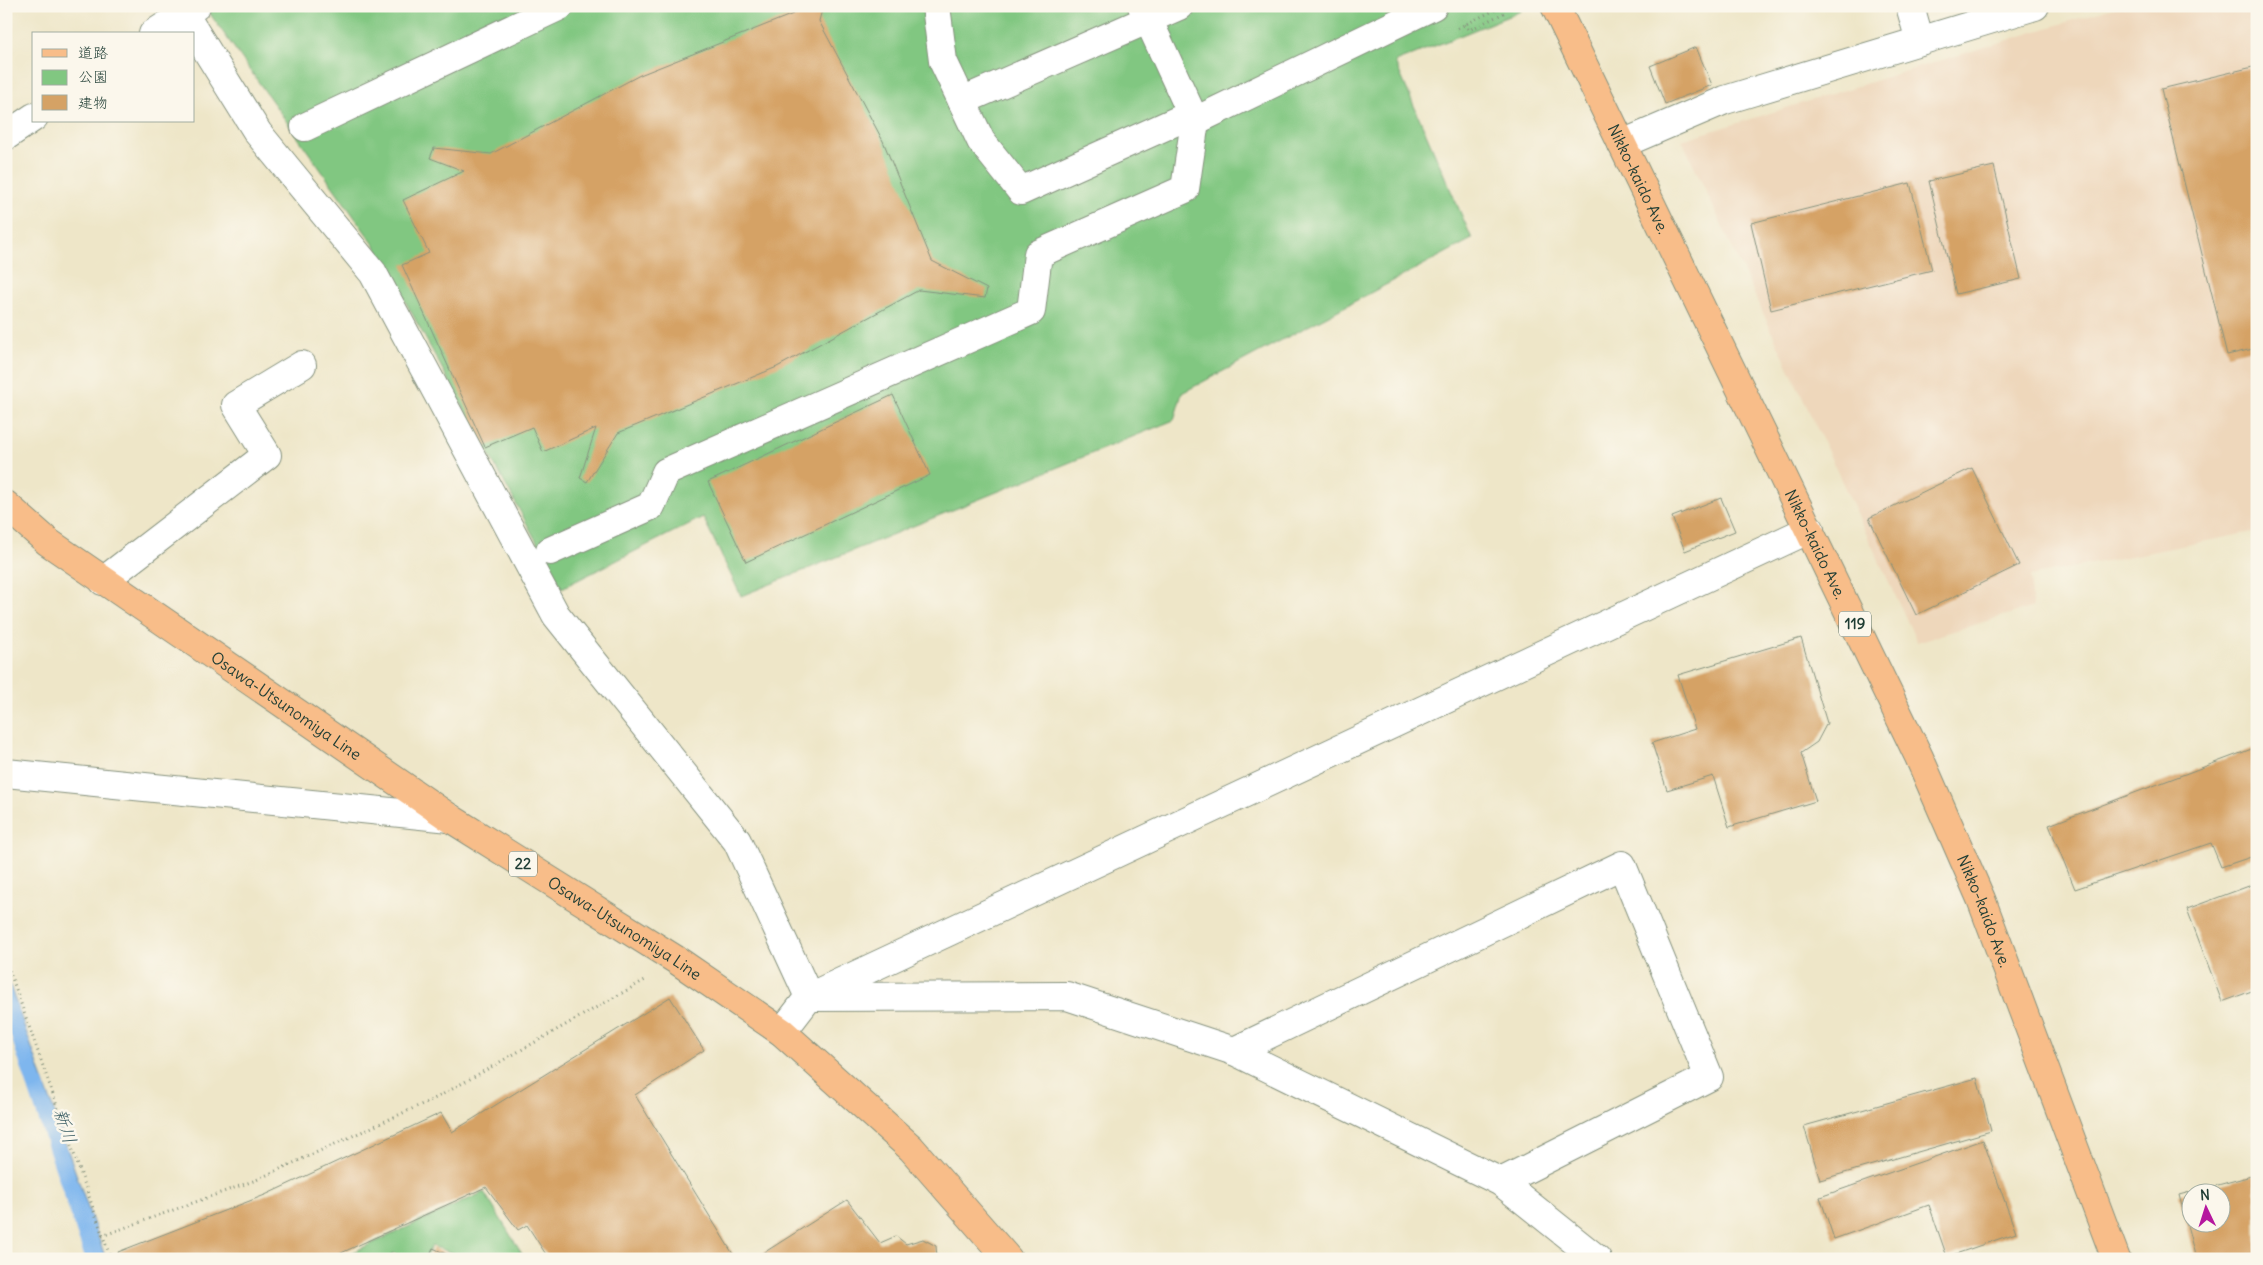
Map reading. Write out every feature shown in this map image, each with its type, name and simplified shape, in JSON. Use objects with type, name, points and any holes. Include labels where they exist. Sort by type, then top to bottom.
[{"type":"main road","name":"Nikko-kaido Ave.","points":[[1555,6],[1919,757],[1977,890],[2116,1259]]},
{"type":"main road","name":"Osawa-Utsunomiya Line","points":[[6,505],[48,542],[103,581],[450,818],[678,961],[782,1032],[910,1148],[1008,1259]]},
{"type":"street","points":[[304,127],[560,6]]},
{"type":"street","points":[[936,6],[943,61],[981,141],[1021,191],[1193,117],[1433,6]]},
{"type":"street","points":[[962,101],[1145,13],[1179,6]]},
{"type":"street","points":[[1910,6],[1920,41]]},
{"type":"street","points":[[156,32],[186,8],[258,133],[372,273],[556,615],[737,841],[809,997]]},
{"type":"street","points":[[1622,144],[1725,100],[2026,8]]},
{"type":"street","points":[[550,551],[651,506],[666,472],[1031,311],[1038,254],[1185,189],[1193,117],[1145,13]]},
{"type":"street","points":[[6,136],[32,118]]},
{"type":"street","points":[[103,581],[267,455],[236,405],[302,364]]},
{"type":"street","points":[[782,1032],[809,997],[1810,529]]},
{"type":"street","points":[[6,773],[450,818]]},
{"type":"street","points":[[1234,1051],[1622,865],[1708,1077],[1501,1182]]},
{"type":"street","points":[[809,997],[1067,996],[1234,1051],[1501,1182],[1597,1259]]},
{"type":"path","points":[[1457,28],[1503,6]]},
{"type":"path","points":[[1466,24],[1469,30],[1504,13]]},
{"type":"path","points":[[6,961],[111,1259]]},
{"type":"path","points":[[102,1236],[256,1180],[438,1097],[678,961]]},
{"type":"shaded area","points":[[2119,6],[2257,6],[2257,531],[2030,576],[2033,607],[1917,642],[1682,140]]},
{"type":"green space","points":[[217,6],[1519,6],[1521,11],[1395,62],[1472,239],[1182,393],[1174,420],[741,596],[703,517],[562,588],[375,246],[208,11]]},
{"type":"green space","points":[[484,1192],[525,1259],[469,1259],[432,1246],[424,1259],[408,1259],[393,1253],[390,1259],[338,1259]]},
{"type":"water","points":[[6,974],[106,1259],[96,1259],[6,1004]]},
{"type":"building","points":[[798,6],[823,6],[819,21],[883,141],[932,261],[987,289],[985,298],[919,290],[777,367],[618,433],[587,482],[580,478],[596,428],[543,452],[532,427],[485,447],[402,265],[429,253],[403,200],[464,171],[430,158],[434,148],[491,154],[640,75],[793,14]]},
{"type":"building","points":[[1696,47],[1712,85],[1665,104],[1650,66]]},
{"type":"building","points":[[2257,66],[2257,348],[2227,355],[2161,89]]},
{"type":"building","points":[[1994,166],[2021,279],[1956,294],[1929,181]]},
{"type":"building","points":[[1910,183],[1932,270],[1771,310],[1751,223]]},
{"type":"building","points":[[893,395],[930,475],[746,562],[708,482]]},
{"type":"building","points":[[1972,468],[2019,565],[1916,615],[1869,518]]},
{"type":"building","points":[[1721,498],[1735,531],[1685,551],[1672,517]]},
{"type":"building","points":[[1801,638],[1827,723],[1817,742],[1801,753],[1816,801],[1729,827],[1713,776],[1667,790],[1652,743],[1695,729],[1678,675]]},
{"type":"building","points":[[2257,747],[2257,855],[2221,867],[2211,843],[2075,889],[2049,825]]},
{"type":"building","points":[[2257,883],[2257,989],[2222,1002],[2187,909]]},
{"type":"building","points":[[670,997],[704,1050],[635,1095],[736,1259],[549,1259],[527,1225],[518,1230],[486,1187],[328,1259],[121,1259],[118,1252],[265,1195],[441,1113],[452,1132]]},
{"type":"building","points":[[1977,1078],[1991,1131],[1820,1180],[1804,1126]]},
{"type":"building","points":[[1983,1140],[2016,1233],[1947,1257],[1929,1205],[1834,1239],[1820,1197]]},
{"type":"building","points":[[2255,1175],[2257,1259],[2196,1259],[2189,1232],[2230,1232],[2229,1182]]},
{"type":"building","points":[[847,1200],[880,1243],[896,1236],[906,1244],[923,1239],[936,1246],[937,1259],[754,1259]]},
{"type":"building","points":[[433,1248],[457,1259],[428,1259]]},
{"type":"waterway","name":"新川","points":[[6,1005],[91,1259]]}]
